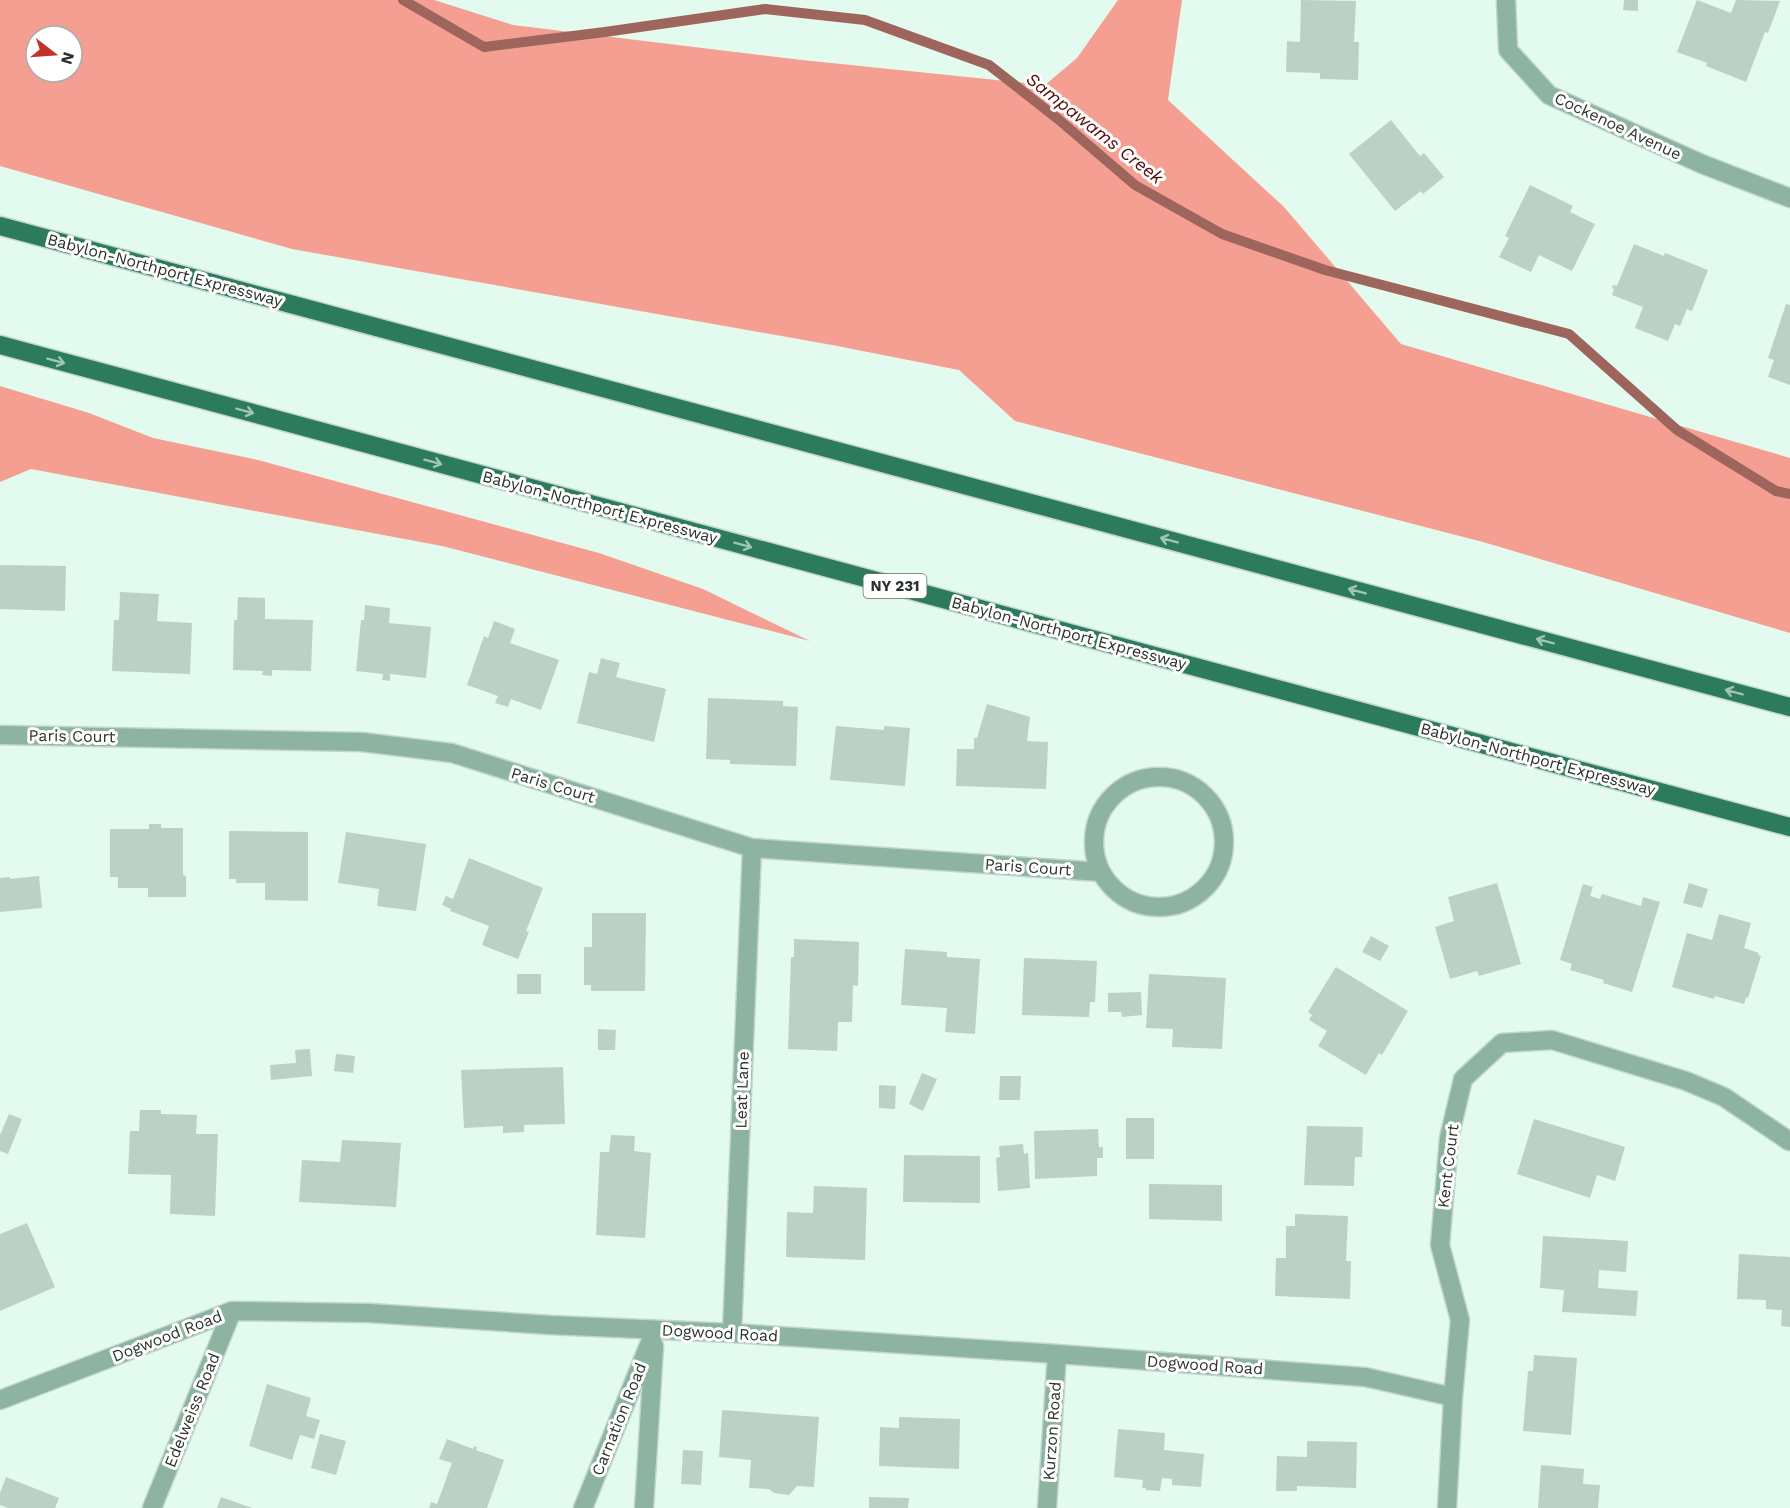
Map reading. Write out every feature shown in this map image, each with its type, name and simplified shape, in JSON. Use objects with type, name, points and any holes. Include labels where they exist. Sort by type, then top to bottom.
[{"type":"main road","name":"Babylon-Northport Expressway","points":[[0,226],[1790,707]]},
{"type":"main road","name":"Babylon-Northport Expressway","points":[[0,345],[1790,827]]},
{"type":"street","name":"Cockenoe Avenue","points":[[1506,0],[1508,50],[1549,95],[1702,164],[1790,198]]},
{"type":"street","name":"Paris Court","points":[[0,735],[362,742],[452,753],[752,848],[1101,872]]},
{"type":"street","name":"Paris Court","points":[[1155,776],[1176,778],[1196,786],[1211,801],[1222,820],[1225,842],[1221,863],[1211,882],[1194,897],[1174,906],[1152,907],[1131,902],[1114,890],[1101,872],[1094,852],[1094,830],[1102,809],[1116,792],[1133,781],[1155,776]]},
{"type":"street","name":"Leat Lane","points":[[732,1333],[752,848]]},
{"type":"street","name":"Kent Court","points":[[1447,1508],[1460,1320],[1440,1245],[1449,1138],[1463,1079],[1502,1042],[1552,1040],[1686,1081],[1724,1097],[1789,1141]]},
{"type":"street","name":"Dogwood Road","points":[[0,1400],[232,1311],[369,1313],[550,1326],[732,1333],[1057,1354],[1365,1377],[1453,1397]]},
{"type":"street","name":"Edelweiss Road","points":[[152,1508],[232,1311]]},
{"type":"street","name":"Carnation Road","points":[[583,1508],[655,1330]]},
{"type":"street","points":[[644,1508],[655,1330]]},
{"type":"street","name":"Kurzon Road","points":[[1047,1508],[1057,1354]]},
{"type":"shaded area","points":[[0,0],[434,0],[513,25],[802,60],[1045,85],[1077,58],[1118,0],[1182,0],[1168,100],[1284,207],[1401,344],[1790,458],[1790,633],[1483,542],[1015,421],[959,370],[832,345],[292,249],[0,166]]},
{"type":"shaded area","points":[[0,386],[89,413],[153,438],[258,460],[599,553],[703,589],[810,641],[442,546],[31,469],[0,482]]},
{"type":"building","points":[[1301,0],[1356,1],[1354,42],[1359,42],[1358,80],[1320,79],[1320,73],[1286,72],[1287,41],[1300,42]]},
{"type":"building","points":[[1624,0],[1638,0],[1638,11],[1623,10]]},
{"type":"building","points":[[1697,0],[1731,13],[1736,0],[1780,1],[1768,33],[1765,32],[1746,82],[1706,66],[1707,63],[1677,52]]},
{"type":"building","points":[[1391,120],[1420,156],[1424,153],[1444,177],[1423,194],[1421,191],[1395,211],[1349,154]]},
{"type":"building","points":[[1530,185],[1573,206],[1570,212],[1595,224],[1572,271],[1539,255],[1531,272],[1499,257],[1509,238],[1505,236]]},
{"type":"building","points":[[1634,244],[1708,270],[1692,311],[1687,309],[1680,326],[1675,324],[1668,341],[1635,328],[1643,307],[1612,295],[1613,285],[1617,286]]},
{"type":"building","points":[[1786,304],[1790,305],[1790,385],[1768,377],[1774,360],[1768,358]]},
{"type":"building","points":[[0,565],[66,566],[65,611],[0,609]]},
{"type":"building","points":[[120,592],[159,594],[157,621],[192,623],[190,674],[112,671],[114,620],[119,620]]},
{"type":"building","points":[[238,597],[265,598],[265,619],[313,620],[311,671],[272,670],[272,676],[262,675],[263,671],[233,670],[234,620],[237,620]]},
{"type":"building","points":[[365,605],[390,608],[389,623],[431,627],[426,678],[390,674],[390,681],[382,680],[383,674],[356,671],[361,620],[364,620]]},
{"type":"building","points":[[494,621],[515,629],[510,643],[559,660],[541,710],[511,699],[508,707],[495,703],[498,696],[467,685],[484,636],[488,638]]},
{"type":"building","points":[[601,658],[620,663],[616,677],[666,689],[654,742],[577,723],[589,672],[597,674]]},
{"type":"building","points":[[708,698],[783,701],[783,706],[798,707],[796,766],[730,764],[730,760],[706,759]]},
{"type":"building","points":[[987,704],[1030,717],[1027,741],[1048,742],[1046,789],[956,786],[957,749],[974,749],[974,738],[977,738]]},
{"type":"building","points":[[836,726],[884,730],[884,726],[910,728],[905,786],[830,780]]},
{"type":"building","points":[[149,824],[161,824],[161,828],[183,828],[183,875],[186,876],[186,897],[148,897],[148,888],[118,888],[118,877],[110,877],[110,829],[149,829]]},
{"type":"building","points":[[229,831],[308,832],[308,901],[265,900],[265,883],[236,883],[236,879],[229,879]]},
{"type":"building","points":[[346,832],[426,844],[416,911],[377,906],[379,889],[338,883]]},
{"type":"building","points":[[469,858],[543,888],[518,959],[482,945],[489,926],[450,911],[451,909],[442,905],[446,896],[453,899]]},
{"type":"building","points":[[39,876],[42,908],[0,912],[0,878]]},
{"type":"building","points":[[1497,883],[1521,964],[1479,976],[1477,971],[1450,979],[1435,927],[1454,921],[1448,897]]},
{"type":"building","points":[[1689,883],[1708,889],[1702,908],[1683,903]]},
{"type":"building","points":[[1583,884],[1593,887],[1590,896],[1600,899],[1602,894],[1641,906],[1643,897],[1660,902],[1632,992],[1603,983],[1604,980],[1570,970],[1572,964],[1560,960]]},
{"type":"building","points":[[592,913],[646,913],[645,991],[591,991],[591,985],[584,985],[584,947],[592,947]]},
{"type":"building","points":[[1719,914],[1751,923],[1744,948],[1759,953],[1758,955],[1761,956],[1744,1004],[1715,996],[1714,999],[1672,987],[1687,933],[1712,940]]},
{"type":"building","points":[[1371,936],[1389,946],[1380,961],[1362,952]]},
{"type":"building","points":[[794,939],[859,942],[858,986],[853,985],[852,1022],[838,1022],[837,1051],[788,1049],[791,957],[794,957]]},
{"type":"building","points":[[905,949],[947,952],[947,957],[980,959],[975,1034],[945,1032],[947,1008],[901,1005]]},
{"type":"building","points":[[1024,958],[1097,961],[1095,1002],[1090,1002],[1089,1017],[1022,1015]]},
{"type":"building","points":[[1336,967],[1408,1011],[1382,1055],[1379,1053],[1366,1075],[1318,1046],[1327,1031],[1309,1020],[1312,1015],[1308,1012]]},
{"type":"building","points":[[517,974],[541,974],[541,994],[517,994]]},
{"type":"building","points":[[1149,974],[1226,978],[1222,1049],[1172,1047],[1173,1029],[1146,1028]]},
{"type":"building","points":[[1141,992],[1142,1015],[1122,1017],[1121,1012],[1108,1012],[1108,993]]},
{"type":"building","points":[[598,1029],[616,1030],[615,1050],[598,1050]]},
{"type":"building","points":[[310,1049],[312,1076],[271,1080],[270,1065],[296,1063],[295,1050]]},
{"type":"building","points":[[336,1054],[355,1056],[353,1073],[334,1071]]},
{"type":"building","points":[[563,1067],[565,1124],[524,1125],[524,1132],[503,1133],[503,1126],[464,1128],[461,1070]]},
{"type":"building","points":[[922,1073],[937,1079],[923,1111],[909,1104]]},
{"type":"building","points":[[1000,1076],[1021,1076],[1020,1100],[999,1100]]},
{"type":"building","points":[[879,1085],[896,1086],[895,1109],[879,1108]]},
{"type":"building","points":[[140,1110],[161,1110],[161,1114],[197,1115],[196,1134],[218,1134],[215,1216],[170,1214],[171,1175],[128,1174],[130,1131],[139,1131]]},
{"type":"building","points":[[9,1114],[22,1119],[8,1154],[0,1151],[0,1135]]},
{"type":"building","points":[[1126,1118],[1154,1118],[1154,1159],[1126,1159]]},
{"type":"building","points":[[1534,1119],[1625,1147],[1615,1181],[1597,1175],[1590,1198],[1517,1174]]},
{"type":"building","points":[[1307,1126],[1363,1127],[1362,1157],[1355,1157],[1354,1186],[1304,1185]]},
{"type":"building","points":[[1098,1129],[1099,1147],[1103,1147],[1103,1158],[1097,1158],[1097,1176],[1035,1179],[1034,1131]]},
{"type":"building","points":[[611,1135],[635,1136],[634,1151],[651,1153],[645,1238],[596,1235],[600,1152],[609,1152]]},
{"type":"building","points":[[342,1140],[401,1143],[396,1207],[299,1202],[302,1160],[340,1162]]},
{"type":"building","points":[[1023,1144],[1024,1154],[1028,1153],[1030,1188],[998,1191],[996,1158],[1000,1157],[999,1146]]},
{"type":"building","points":[[904,1155],[980,1156],[980,1203],[903,1202]]},
{"type":"building","points":[[1149,1184],[1222,1185],[1222,1221],[1149,1219]]},
{"type":"building","points":[[814,1186],[867,1188],[865,1260],[786,1257],[787,1212],[813,1213]]},
{"type":"building","points":[[1295,1214],[1348,1216],[1346,1261],[1351,1261],[1350,1299],[1275,1296],[1276,1258],[1286,1258],[1286,1226],[1295,1226]]},
{"type":"building","points":[[27,1223],[55,1287],[0,1311],[0,1234]]},
{"type":"building","points":[[1543,1236],[1628,1241],[1626,1272],[1599,1270],[1598,1288],[1638,1291],[1636,1316],[1562,1312],[1564,1290],[1540,1288]]},
{"type":"building","points":[[1739,1254],[1790,1257],[1790,1327],[1781,1326],[1782,1310],[1766,1309],[1766,1300],[1737,1299]]},
{"type":"building","points":[[1534,1355],[1577,1358],[1571,1435],[1523,1431],[1528,1371],[1533,1371]]},
{"type":"building","points":[[267,1384],[311,1398],[306,1416],[320,1420],[314,1439],[300,1435],[292,1460],[249,1446]]},
{"type":"building","points":[[722,1410],[819,1417],[814,1487],[797,1486],[789,1495],[774,1493],[769,1489],[749,1488],[751,1460],[719,1457]]},
{"type":"building","points":[[899,1417],[960,1419],[959,1469],[879,1466],[880,1427],[899,1428]]},
{"type":"building","points":[[1118,1429],[1165,1433],[1164,1450],[1204,1454],[1201,1487],[1172,1485],[1172,1479],[1162,1478],[1160,1491],[1146,1490],[1142,1488],[1143,1480],[1114,1477]]},
{"type":"building","points":[[320,1434],[346,1441],[336,1475],[311,1468]]},
{"type":"building","points":[[447,1439],[473,1449],[474,1446],[477,1447],[476,1450],[504,1460],[487,1508],[429,1508],[431,1502],[437,1504],[452,1463],[439,1459]]},
{"type":"building","points":[[1307,1441],[1357,1442],[1356,1488],[1297,1486],[1297,1491],[1276,1491],[1277,1456],[1307,1457]]},
{"type":"building","points":[[683,1450],[703,1451],[701,1485],[681,1484]]},
{"type":"building","points":[[1541,1465],[1584,1469],[1583,1484],[1600,1485],[1598,1508],[1538,1508]]},
{"type":"building","points":[[6,1477],[59,1498],[55,1508],[8,1508],[0,1505],[0,1493]]},
{"type":"building","points":[[221,1497],[252,1508],[217,1508]]},
{"type":"building","points":[[869,1497],[909,1498],[908,1508],[869,1508]]},
{"type":"waterway","name":"Sampawams Creek","points":[[403,0],[484,47],[765,9],[865,20],[989,65],[1058,119],[1135,185],[1222,234],[1325,270],[1569,334],[1677,430],[1776,491],[1790,494]]}]
